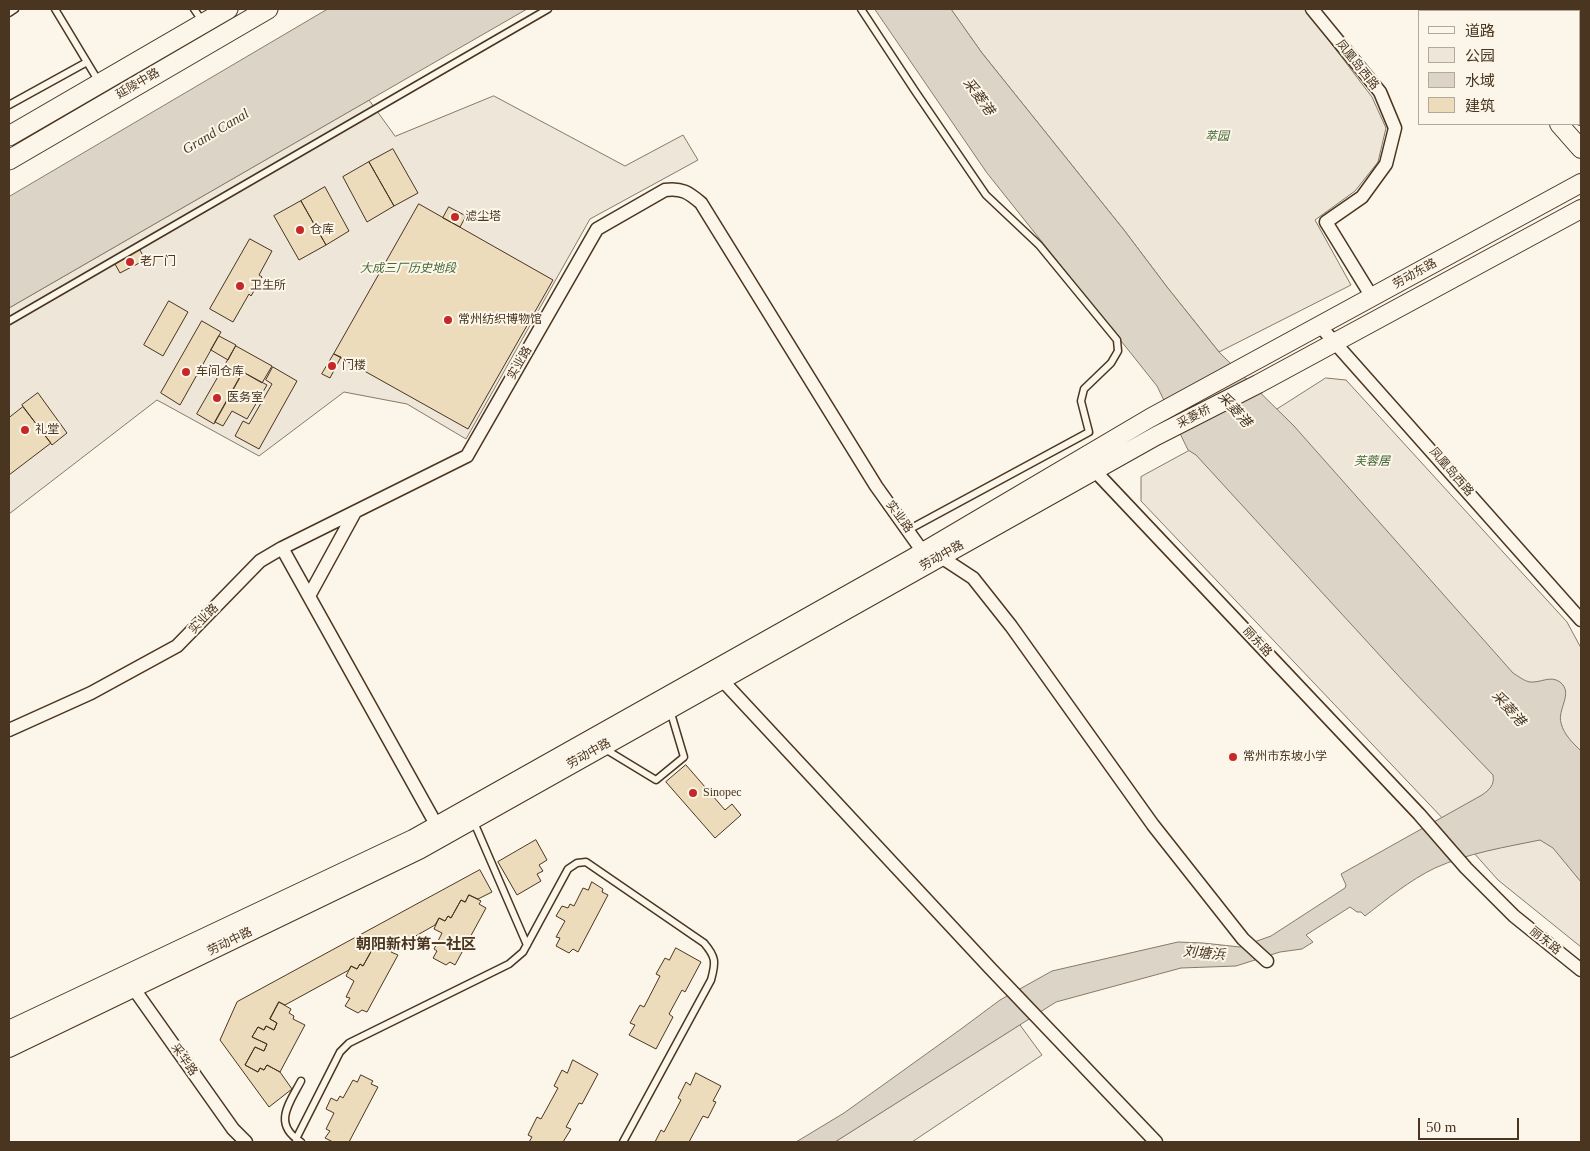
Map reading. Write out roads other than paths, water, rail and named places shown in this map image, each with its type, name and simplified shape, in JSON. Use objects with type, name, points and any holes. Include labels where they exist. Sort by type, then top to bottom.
[{"type":"main road","name":"延陵中路","points":[[9,136],[100,83],[199,16],[228,9]]},
{"type":"main road","name":"延陵中路","points":[[9,160],[268,9]]},
{"type":"main road","points":[[1560,125],[1581,150]]},
{"type":"main road","name":"劳动东路","points":[[1248,364],[1581,183]]},
{"type":"main road","name":"劳动东路","points":[[1258,384],[1581,209]]},
{"type":"main road","name":"采菱桥","points":[[1150,418],[1248,364]]},
{"type":"main road","name":"采菱桥","points":[[1156,436],[1258,384]]},
{"type":"main road","name":"劳动中路","points":[[9,1048],[131,981],[436,826],[923,552],[1150,418]]},
{"type":"main road","name":"劳动中路","points":[[9,1030],[131,981],[419,850],[1156,436]]},
{"type":"street","name":"凤凰岛西路","points":[[1312,9],[1380,92],[1395,128],[1386,164],[1362,196],[1326,222],[1372,297]]},
{"type":"street","name":"实业路","points":[[9,730],[90,693],[177,646],[260,561],[282,548],[467,456],[597,229],[665,190],[677,188],[691,194],[700,202],[876,486],[923,552]]},
{"type":"street","name":"凤凰岛西路","points":[[1320,326],[1581,620]]},
{"type":"street","name":"丽东路","points":[[1095,470],[1419,814],[1466,868],[1514,916],[1581,970]]},
{"type":"street","points":[[309,596],[354,512]]},
{"type":"street","points":[[282,548],[436,826]]},
{"type":"street","points":[[923,552],[941,557],[973,578],[1011,626],[1152,825],[1243,939],[1267,961]]},
{"type":"street","points":[[722,680],[1027,1007],[1156,1142]]},
{"type":"street","name":"采华路","points":[[131,981],[233,1129],[246,1142]]},
{"type":"lane","points":[[9,13],[15,9]]},
{"type":"lane","points":[[55,9],[100,83]]},
{"type":"lane","points":[[9,321],[548,9]]},
{"type":"lane","points":[[861,9],[986,195],[1039,245],[1117,340],[1118,351],[1111,363],[1084,389],[1081,400],[1089,432],[908,530]]},
{"type":"lane","points":[[9,105],[86,62]]},
{"type":"lane","points":[[602,747],[656,780],[684,757],[670,709]]},
{"type":"lane","points":[[473,819],[526,945]]},
{"type":"lane","points":[[301,1081],[284,1114],[287,1129],[299,1141],[340,1052],[349,1043],[509,964],[523,952],[568,869],[577,863],[586,862],[704,943],[712,953],[715,965],[710,980],[623,1142]]},
{"type":"water","name":"Grand Canal","points":[[328,9],[527,9],[9,308],[9,197]]},
{"type":"water","points":[[875,9],[951,9],[982,53],[1219,352],[1294,426],[1513,673],[1523,680],[1534,682],[1553,679],[1564,686],[1565,696],[1560,718],[1562,727],[1581,751],[1581,882],[1553,848],[1540,840],[1461,858],[1435,868],[1417,878],[1365,916],[1350,907],[1306,935],[1313,942],[1302,949],[1280,952],[1236,966],[1181,968],[1056,1002],[835,1142],[796,1142],[844,1113],[1000,1000],[1052,971],[1178,942],[1240,947],[1271,936],[1345,888],[1346,885],[1341,874],[1482,795],[1491,787],[1493,782],[1493,775],[1406,684],[1196,455],[1188,450],[1157,386],[987,173]]},
{"type":"place","name":"滤尘塔","points":[[455,217]]},
{"type":"place","name":"仓库","points":[[300,230]]},
{"type":"place","name":"老厂门","points":[[130,262]]},
{"type":"place","name":"卫生所","points":[[240,286]]},
{"type":"place","name":"常州纺织博物馆","points":[[448,320]]},
{"type":"place","name":"门楼","points":[[332,366]]},
{"type":"place","name":"车间仓库","points":[[186,372]]},
{"type":"place","name":"医务室","points":[[217,398]]},
{"type":"place","name":"礼堂","points":[[25,430]]},
{"type":"place","name":"常州市东坡小学","points":[[1233,757]]},
{"type":"place","name":"Sinopec","points":[[693,793]]},
{"type":"district","name":"朝阳新村第一社区","points":[[416,945]]},
{"type":"water label","name":"采菱港","points":[[978,97]]},
{"type":"water label","name":"采菱港","points":[[1234,410]]},
{"type":"water label","name":"采菱港","points":[[1508,709]]},
{"type":"water label","name":"刘塘浜","points":[[1204,954]]},
{"type":"park label","name":"萃园","points":[[1217,137]]},
{"type":"park label","name":"大成三厂历史地段","points":[[408,269]]},
{"type":"park label","name":"芙蓉居","points":[[1372,462]]}]
